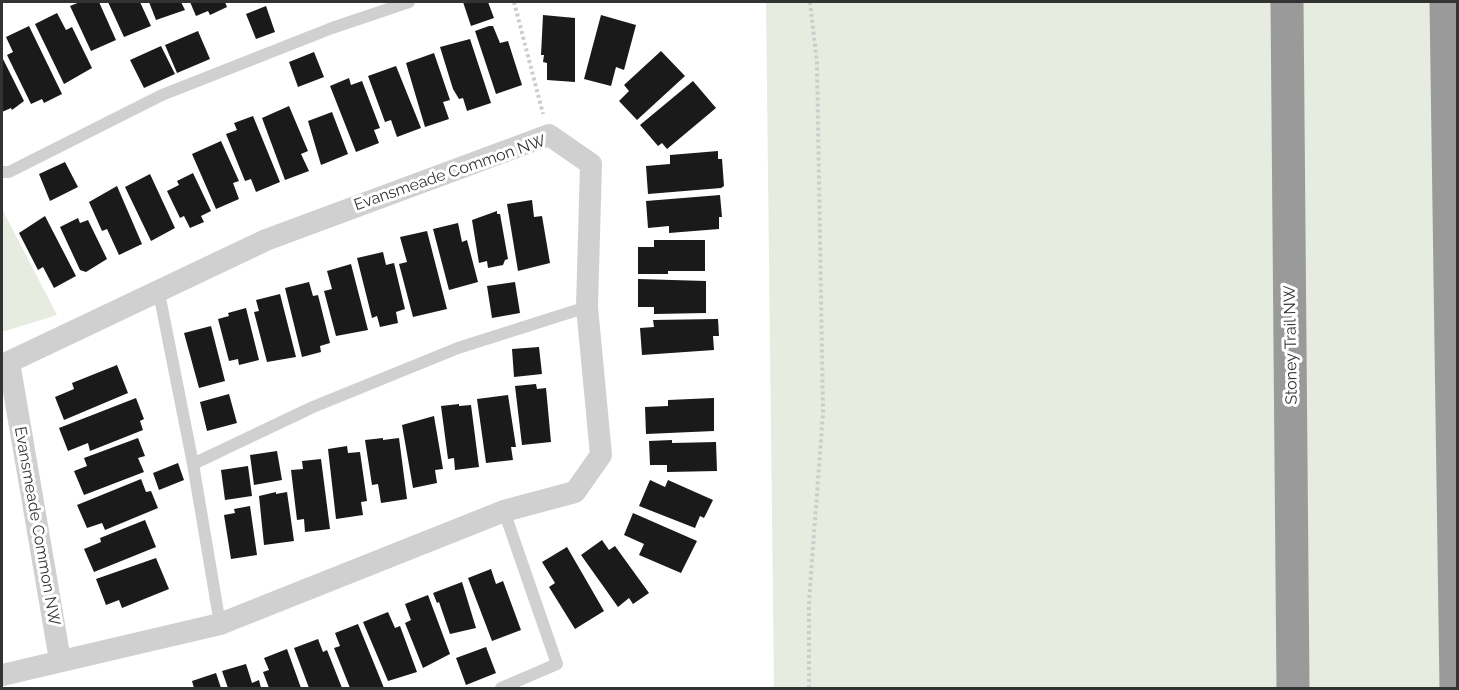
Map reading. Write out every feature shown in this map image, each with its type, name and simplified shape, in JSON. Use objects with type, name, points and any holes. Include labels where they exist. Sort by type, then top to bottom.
[{"type":"highway","name":"Stoney Trail NW","points":[[1287,2],[1293,688]]},
{"type":"highway","points":[[1446,2],[1456,688]]},
{"type":"street","name":"Evansmeade Common NW","points":[[2,675],[220,624],[504,511],[575,492],[601,455],[587,307],[591,164],[549,135],[266,240],[159,293],[9,362],[60,660]]},
{"type":"lane","points":[[2,172],[9,172],[162,95],[332,28],[409,2]]},
{"type":"lane","points":[[159,293],[193,464],[220,624]]},
{"type":"lane","points":[[193,464],[314,407],[458,348],[587,307]]},
{"type":"lane","points":[[501,688],[557,664],[504,511]]},
{"type":"path","points":[[513,2],[549,135]]},
{"type":"path","points":[[809,688],[809,601],[823,413],[817,63],[810,2]]},
{"type":"shaded area","points":[[766,2],[1457,2],[1457,688],[774,688]]},
{"type":"shaded area","points":[[2,209],[57,315],[2,332]]},
{"type":"building","points":[[80,2],[99,2],[116,40],[91,51],[70,6]]},
{"type":"building","points":[[108,2],[140,2],[151,26],[124,37]]},
{"type":"building","points":[[149,2],[181,2],[185,10],[156,20]]},
{"type":"building","points":[[190,2],[225,2],[227,7],[210,15],[208,11],[196,16]]},
{"type":"building","points":[[463,2],[488,2],[494,18],[471,26]]},
{"type":"building","points":[[266,6],[275,32],[256,39],[246,14]]},
{"type":"building","points":[[57,13],[66,30],[72,27],[92,68],[64,84],[35,24]]},
{"type":"building","points":[[543,15],[575,18],[575,82],[547,80],[547,63],[543,62],[544,55],[541,55]]},
{"type":"building","points":[[601,15],[636,25],[624,70],[616,67],[611,86],[584,79]]},
{"type":"building","points":[[29,26],[62,94],[44,103],[42,99],[31,104],[7,55],[13,52],[6,37]]},
{"type":"building","points":[[493,26],[500,43],[508,41],[522,85],[496,94],[475,31]]},
{"type":"building","points":[[198,31],[210,59],[177,73],[165,45]]},
{"type":"building","points":[[470,39],[491,103],[467,111],[463,98],[459,99],[453,89],[440,47]]},
{"type":"building","points":[[161,46],[175,74],[144,88],[130,60]]},
{"type":"building","points":[[661,51],[685,76],[637,120],[619,101],[629,91],[624,85]]},
{"type":"building","points":[[314,52],[324,77],[298,87],[289,62]]},
{"type":"building","points":[[434,53],[450,100],[443,102],[449,119],[425,127],[406,63]]},
{"type":"building","points":[[2,57],[24,101],[12,110],[11,108],[2,112]]},
{"type":"building","points":[[396,66],[421,128],[397,137],[391,120],[385,122],[368,76]]},
{"type":"building","points":[[349,78],[351,85],[362,81],[380,128],[374,130],[379,143],[356,152],[330,86]]},
{"type":"building","points":[[693,81],[716,108],[667,149],[662,143],[658,146],[640,125]]},
{"type":"building","points":[[289,106],[308,151],[301,154],[309,171],[285,180],[262,118]]},
{"type":"building","points":[[332,112],[348,154],[321,165],[308,121]]},
{"type":"building","points":[[253,116],[280,182],[256,192],[251,179],[245,181],[226,134],[237,130],[234,123]]},
{"type":"building","points":[[221,141],[239,181],[233,183],[239,199],[216,209],[192,154]]},
{"type":"building","points":[[718,151],[718,159],[722,159],[724,186],[721,188],[648,194],[646,166],[670,164],[670,155]]},
{"type":"building","points":[[65,162],[78,187],[50,201],[39,174]]},
{"type":"building","points":[[193,173],[211,211],[201,216],[204,222],[190,228],[184,216],[180,218],[167,191],[179,185],[177,181]]},
{"type":"building","points":[[150,174],[175,228],[151,241],[125,187]]},
{"type":"building","points":[[117,186],[142,244],[119,255],[107,229],[102,231],[89,202]]},
{"type":"building","points":[[720,195],[722,217],[719,217],[719,229],[669,233],[669,226],[648,228],[646,201]]},
{"type":"building","points":[[532,200],[534,217],[542,216],[550,263],[518,271],[507,204]]},
{"type":"building","points":[[497,211],[497,214],[500,214],[508,259],[503,265],[488,268],[487,261],[479,263],[472,220]]},
{"type":"building","points":[[45,216],[76,276],[54,288],[43,267],[38,270],[19,233]]},
{"type":"building","points":[[78,218],[80,223],[88,220],[107,259],[86,272],[80,270],[60,227]]},
{"type":"building","points":[[458,223],[462,242],[467,240],[478,282],[449,290],[433,229]]},
{"type":"building","points":[[427,231],[447,309],[413,317],[399,264],[407,262],[400,237]]},
{"type":"building","points":[[654,240],[705,240],[705,271],[638,274],[638,247],[654,247]]},
{"type":"building","points":[[383,252],[386,265],[394,263],[405,309],[396,312],[398,323],[380,327],[377,316],[372,318],[357,258]]},
{"type":"building","points":[[351,264],[368,330],[336,336],[324,291],[332,289],[327,271]]},
{"type":"building","points":[[638,279],[706,281],[706,313],[654,314],[654,307],[638,307]]},
{"type":"building","points":[[309,282],[313,296],[318,295],[330,343],[320,346],[321,352],[302,357],[285,288]]},
{"type":"building","points":[[515,282],[520,313],[492,318],[487,286]]},
{"type":"building","points":[[280,294],[296,357],[267,362],[254,312],[259,311],[256,300]]},
{"type":"building","points":[[246,308],[259,360],[239,365],[238,359],[229,361],[218,319],[229,316],[228,313]]},
{"type":"building","points":[[718,319],[719,336],[713,336],[714,350],[642,355],[640,328],[654,327],[653,320]]},
{"type":"building","points":[[211,326],[225,381],[199,388],[184,333]]},
{"type":"building","points":[[539,347],[542,374],[514,377],[512,349]]},
{"type":"building","points":[[117,365],[128,393],[64,420],[55,397],[74,389],[72,383]]},
{"type":"building","points":[[536,384],[537,389],[546,388],[551,442],[522,445],[515,386]]},
{"type":"building","points":[[229,394],[237,423],[207,431],[200,402]]},
{"type":"building","points":[[508,395],[516,447],[511,447],[513,460],[486,463],[477,399]]},
{"type":"building","points":[[136,398],[144,419],[140,421],[143,430],[90,451],[88,443],[68,451],[59,428]]},
{"type":"building","points":[[714,398],[714,431],[646,434],[645,407],[668,406],[668,400]]},
{"type":"building","points":[[459,404],[459,406],[471,405],[479,467],[455,470],[454,458],[448,459],[441,406]]},
{"type":"building","points":[[434,416],[443,469],[435,470],[437,483],[413,488],[402,425]]},
{"type":"building","points":[[138,438],[145,456],[138,458],[144,472],[84,495],[74,471],[87,466],[84,458]]},
{"type":"building","points":[[383,438],[383,440],[399,438],[407,499],[381,503],[378,484],[372,485],[365,440]]},
{"type":"building","points":[[672,440],[672,443],[716,442],[717,471],[667,472],[667,465],[650,465],[649,441]]},
{"type":"building","points":[[347,446],[348,453],[360,452],[367,501],[361,502],[363,515],[336,519],[328,449]]},
{"type":"building","points":[[277,451],[282,480],[254,485],[250,455]]},
{"type":"building","points":[[321,459],[330,529],[305,532],[304,519],[297,520],[291,470],[303,469],[302,461]]},
{"type":"building","points":[[178,463],[184,480],[159,490],[153,473]]},
{"type":"building","points":[[248,466],[252,496],[225,500],[221,470]]},
{"type":"building","points":[[141,479],[146,492],[151,491],[158,508],[105,530],[102,523],[87,528],[77,505]]},
{"type":"building","points":[[650,480],[665,487],[668,480],[713,500],[704,518],[700,516],[695,528],[639,506]]},
{"type":"building","points":[[276,492],[276,494],[287,492],[294,541],[264,545],[259,496]]},
{"type":"building","points":[[250,506],[257,555],[231,559],[224,515],[235,513],[234,509]]},
{"type":"building","points":[[633,513],[697,541],[681,573],[639,555],[644,544],[624,535]]},
{"type":"building","points":[[145,520],[156,547],[94,572],[84,549],[101,542],[100,538]]},
{"type":"building","points":[[602,540],[609,550],[615,546],[649,593],[633,604],[629,598],[618,607],[581,555]]},
{"type":"building","points":[[567,547],[604,611],[575,629],[549,587],[555,583],[542,562]]},
{"type":"building","points":[[156,558],[169,589],[122,608],[119,600],[106,605],[96,579]]},
{"type":"building","points":[[491,569],[496,584],[503,581],[521,630],[492,641],[468,578]]},
{"type":"building","points":[[462,582],[476,628],[450,634],[439,602],[437,603],[433,593]]},
{"type":"building","points":[[428,595],[450,654],[423,668],[405,623],[411,620],[405,604]]},
{"type":"building","points":[[388,612],[395,628],[400,626],[417,672],[388,681],[363,622]]},
{"type":"building","points":[[358,624],[384,688],[350,688],[334,648],[340,646],[335,633]]},
{"type":"building","points":[[318,639],[323,652],[327,650],[342,688],[309,688],[294,648]]},
{"type":"building","points":[[486,647],[496,673],[466,685],[456,658]]},
{"type":"building","points":[[287,649],[301,688],[269,688],[263,672],[269,670],[264,658]]},
{"type":"building","points":[[246,664],[252,683],[259,680],[261,688],[228,688],[222,671]]},
{"type":"building","points":[[216,673],[221,688],[194,688],[192,681]]}]
